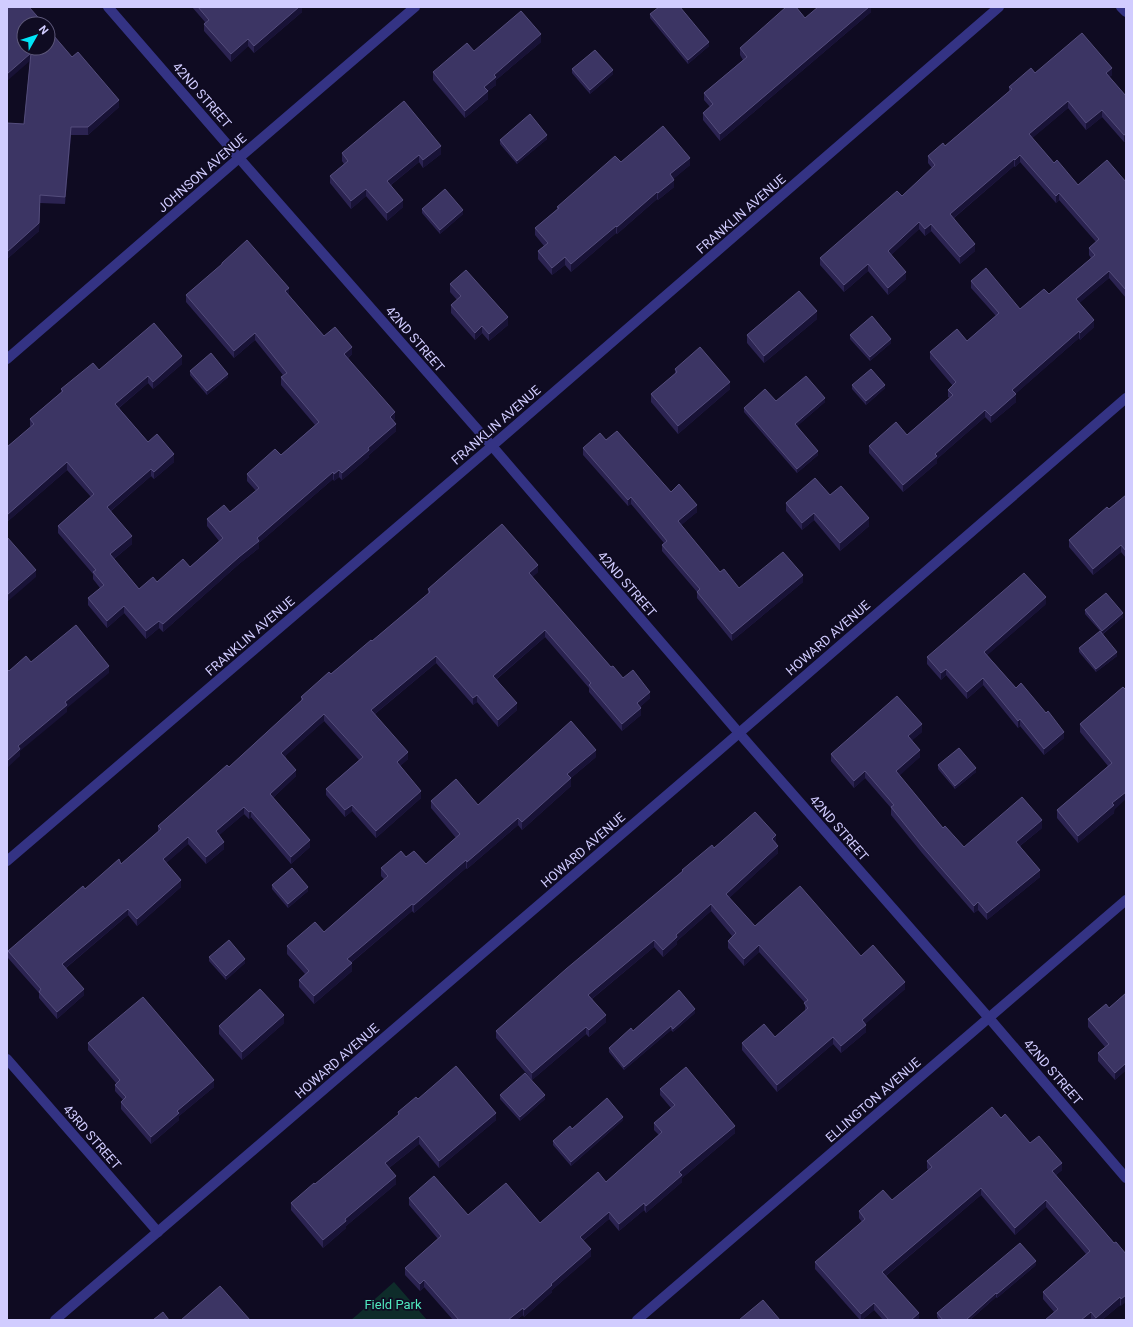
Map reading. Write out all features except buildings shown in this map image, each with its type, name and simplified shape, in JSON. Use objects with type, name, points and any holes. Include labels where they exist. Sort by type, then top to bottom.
[{"type":"street","name":"42ND STREET","points":[[108,7],[492,446],[1126,1178]]},
{"type":"street","name":"JOHNSON AVENUE","points":[[7,359],[415,7]]},
{"type":"street","name":"FRANKLIN AVENUE","points":[[7,861],[492,446],[999,7]]},
{"type":"street","points":[[1121,7],[1126,12]]},
{"type":"street","name":"HOWARD AVENUE","points":[[55,1320],[739,733],[1126,398]]},
{"type":"street","name":"ELLINGTON AVENUE","points":[[637,1320],[1126,900]]},
{"type":"street","name":"43RD STREET","points":[[7,1058],[158,1232]]},
{"type":"green space","name":"Field Park","points":[[394,1282],[427,1320],[351,1320],[357,1315]]}]
